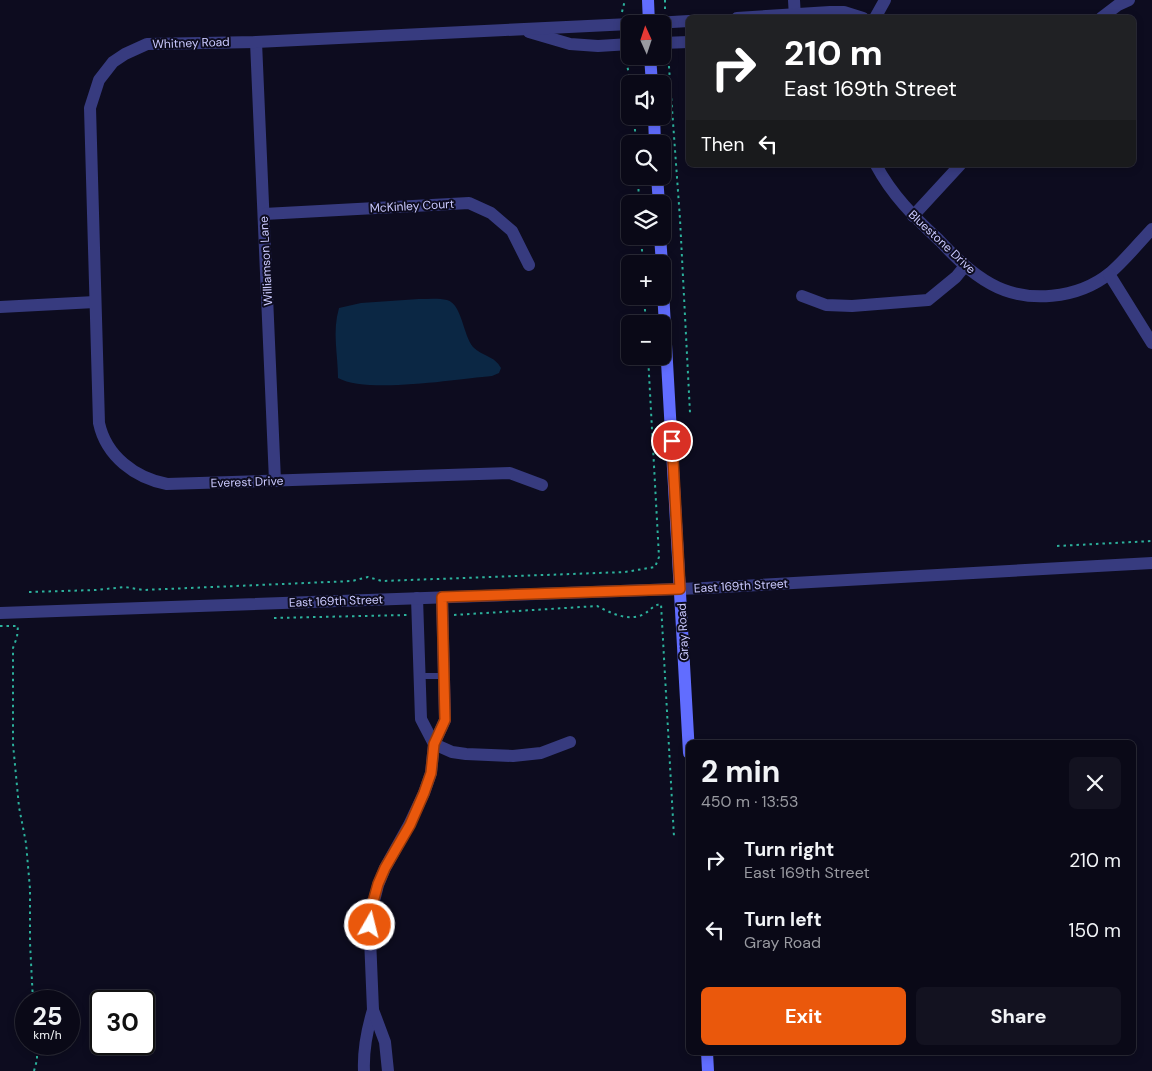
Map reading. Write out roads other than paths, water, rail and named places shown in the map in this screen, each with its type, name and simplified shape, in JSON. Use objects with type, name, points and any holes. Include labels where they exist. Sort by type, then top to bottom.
[{"type":"street","points":[[648,0],[649,15]]},
{"type":"street","points":[[794,0],[795,15]]},
{"type":"street","points":[[877,15],[885,0]]},
{"type":"street","points":[[1106,15],[1129,0]]},
{"type":"street","points":[[807,15],[844,12],[854,15]]},
{"type":"street","points":[[671,22],[686,21]]},
{"type":"street","name":"Whitney Road","points":[[96,302],[90,108],[99,80],[113,62],[125,54],[147,44],[256,42],[621,24]]},
{"type":"street","name":"Whitney Road","points":[[520,30],[570,44],[598,46],[621,45]]},
{"type":"street","name":"Williamson Lane","points":[[256,42],[275,481]]},
{"type":"street","points":[[671,43],[686,42]]},
{"type":"street","name":"Bluestone Drive","points":[[877,167],[889,189],[913,216],[965,266],[992,285],[1014,293],[1051,296],[1074,291],[1095,283],[1109,274],[1152,229]]},
{"type":"street","points":[[913,216],[958,167]]},
{"type":"street","name":"McKinley Court","points":[[264,214],[469,203],[491,213],[512,231],[529,265]]},
{"type":"street","points":[[802,296],[826,306],[852,306],[928,300],[956,277],[965,266]]},
{"type":"street","points":[[1109,274],[1152,343]]},
{"type":"street","points":[[0,307],[96,302]]},
{"type":"street","name":"Everest Drive","points":[[96,302],[99,423],[101,434],[118,460],[150,480],[167,484],[510,473],[542,485]]},
{"type":"street","name":"Gray Road","points":[[664,305],[688,740]]},
{"type":"street","name":"East 169th Street","points":[[0,613],[680,589],[1152,563]]},
{"type":"street","points":[[388,1071],[385,1042],[373,1010],[370,938],[373,902],[385,868],[410,825],[426,788],[431,773],[434,744],[445,720],[442,597]]},
{"type":"street","points":[[416,598],[421,719],[434,744],[452,752],[513,756],[541,753],[570,742]]},
{"type":"street","points":[[364,1071],[363,1054],[367,1028],[373,1010]]},
{"type":"street","points":[[707,1055],[708,1071]]},
{"type":"lane","points":[[420,676],[443,676]]},
{"type":"water","points":[[441,299],[452,303],[459,313],[473,347],[492,358],[498,364],[501,368],[499,373],[492,376],[390,385],[352,383],[338,378],[336,326],[339,308],[361,303]]}]
